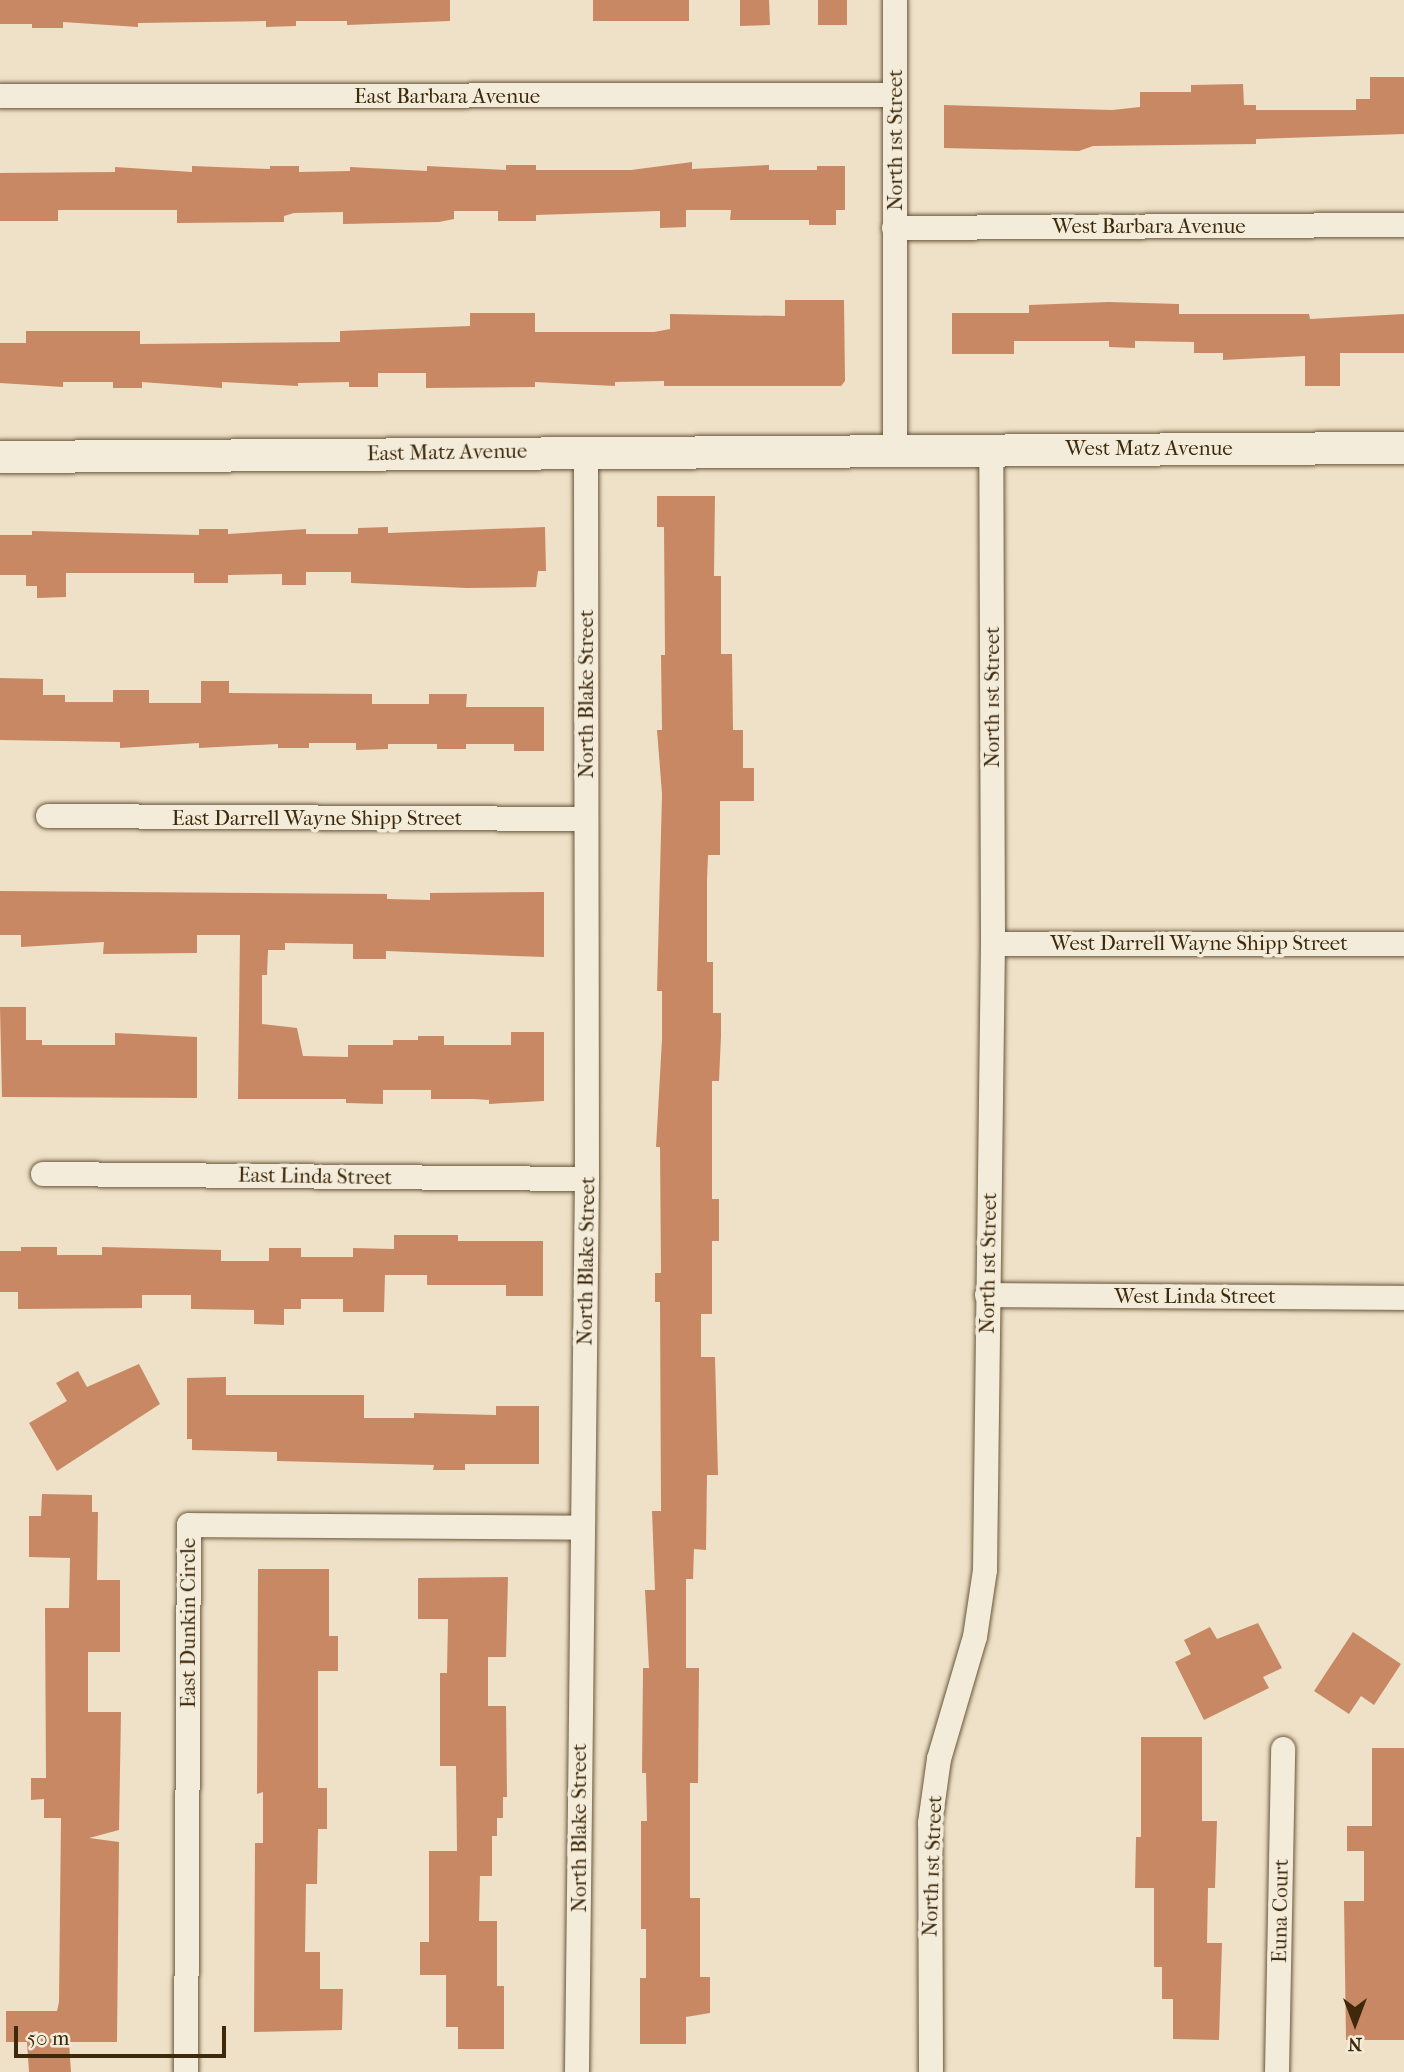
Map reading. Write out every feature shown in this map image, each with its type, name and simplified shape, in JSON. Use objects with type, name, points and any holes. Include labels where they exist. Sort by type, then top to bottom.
[{"type":"street","name":"North 1st Street","points":[[895,0],[895,449]]},
{"type":"street","name":"East Barbara Avenue","points":[[0,96],[895,95]]},
{"type":"street","name":"West Barbara Avenue","points":[[894,228],[1404,225]]},
{"type":"street","name":"North 1st Street","points":[[931,2072],[930,1823],[939,1759],[975,1637],[985,1570],[993,944],[990,448]]},
{"type":"street","name":"West Matz Avenue","points":[[895,449],[1404,448]]},
{"type":"street","name":"East Matz Avenue","points":[[0,457],[895,449]]},
{"type":"street","name":"North Blake Street","points":[[577,2072],[587,1179],[586,450]]},
{"type":"street","name":"East Darrell Wayne Shipp Street","points":[[48,817],[586,819]]},
{"type":"street","name":"West Darrell Wayne Shipp Street","points":[[993,944],[1404,944]]},
{"type":"street","name":"East Linda Street","points":[[43,1174],[587,1179]]},
{"type":"street","name":"West Linda Street","points":[[987,1295],[1404,1298]]},
{"type":"street","name":"East Dunkin Circle","points":[[186,2072],[189,1525],[581,1528]]},
{"type":"street","name":"Euna Court","points":[[1277,2072],[1283,1749]]},
{"type":"building","points":[[0,0],[450,0],[450,21],[347,25],[347,21],[296,21],[296,26],[266,27],[266,21],[138,23],[138,27],[63,22],[63,28],[32,28],[32,24],[0,24]]},
{"type":"building","points":[[593,0],[689,0],[689,21],[593,21]]},
{"type":"building","points":[[740,0],[769,0],[770,25],[740,26]]},
{"type":"building","points":[[818,0],[847,0],[847,25],[818,25]]},
{"type":"building","points":[[1370,77],[1404,77],[1404,134],[1256,139],[1256,144],[1093,146],[1079,151],[944,148],[944,105],[1112,110],[1140,107],[1140,92],[1191,92],[1191,85],[1243,84],[1244,105],[1256,105],[1256,110],[1356,110],[1356,99],[1370,99]]},
{"type":"building","points":[[692,162],[692,169],[769,165],[769,170],[817,170],[817,166],[845,166],[845,210],[836,210],[836,225],[809,225],[809,220],[730,220],[731,210],[686,210],[686,227],[660,228],[660,211],[536,215],[536,221],[498,221],[498,211],[454,211],[454,219],[439,222],[343,224],[343,212],[294,213],[284,216],[284,222],[177,223],[177,210],[58,210],[58,221],[0,221],[0,173],[115,172],[115,167],[192,172],[192,166],[270,169],[270,166],[299,166],[299,172],[350,171],[350,167],[427,171],[427,166],[506,170],[506,165],[536,165],[536,170],[631,170]]},
{"type":"building","points":[[785,300],[844,300],[845,381],[841,386],[664,386],[664,381],[615,382],[615,386],[535,382],[535,387],[426,388],[426,373],[378,373],[378,387],[349,387],[349,382],[298,383],[298,386],[222,382],[222,388],[142,382],[142,388],[113,388],[113,382],[63,382],[63,387],[0,383],[0,343],[26,343],[26,331],[140,331],[140,344],[340,342],[340,331],[470,326],[470,313],[535,313],[535,332],[654,332],[670,329],[670,314],[785,316]]},
{"type":"building","points":[[1109,302],[1179,304],[1179,314],[1309,314],[1310,319],[1404,314],[1404,353],[1340,353],[1340,386],[1305,386],[1305,356],[1223,360],[1223,353],[1194,353],[1194,342],[1135,341],[1135,348],[1109,347],[1109,341],[1014,341],[1014,354],[952,354],[952,313],[1029,313],[1029,305]]},
{"type":"building","points":[[657,496],[715,496],[714,576],[721,576],[721,654],[732,654],[733,730],[743,730],[743,768],[754,768],[754,801],[720,801],[720,855],[708,855],[707,962],[713,962],[713,1013],[721,1013],[719,1081],[712,1081],[712,1199],[719,1199],[719,1241],[712,1241],[712,1314],[701,1314],[701,1357],[715,1357],[718,1475],[707,1475],[706,1550],[694,1549],[693,1579],[686,1579],[686,1668],[699,1668],[698,1783],[690,1783],[690,1898],[700,1898],[700,1977],[710,1977],[710,2013],[686,2017],[686,2044],[640,2044],[640,1978],[646,1978],[646,1929],[641,1929],[641,1821],[647,1821],[646,1773],[642,1773],[643,1668],[649,1668],[645,1590],[655,1590],[652,1511],[661,1511],[660,1302],[655,1302],[655,1273],[661,1273],[660,1147],[656,1147],[662,1039],[662,991],[657,991],[662,794],[657,730],[662,730],[661,655],[665,655],[664,527],[657,527]]},
{"type":"building","points":[[388,527],[388,533],[545,527],[546,571],[538,571],[536,587],[467,588],[351,583],[351,572],[306,572],[306,585],[282,585],[282,574],[228,575],[228,583],[194,583],[194,573],[66,573],[66,597],[37,598],[37,586],[26,586],[26,575],[0,575],[0,535],[32,535],[32,531],[199,535],[199,529],[228,529],[228,534],[306,529],[306,534],[358,534],[358,528]]},
{"type":"building","points":[[0,678],[43,679],[43,695],[65,695],[65,702],[113,702],[113,690],[149,690],[149,703],[201,703],[201,681],[229,681],[229,693],[372,694],[372,704],[429,704],[429,694],[467,694],[466,707],[544,707],[544,751],[514,751],[514,744],[466,744],[466,749],[437,749],[437,744],[388,744],[388,749],[356,750],[356,743],[309,743],[309,748],[278,748],[278,744],[199,748],[199,743],[120,748],[120,742],[0,740]]},
{"type":"building","points":[[0,891],[387,894],[387,899],[430,900],[430,893],[544,892],[544,957],[386,951],[386,959],[353,959],[353,944],[285,943],[285,950],[268,950],[267,975],[262,975],[262,1024],[297,1028],[303,1056],[348,1057],[348,1045],[393,1045],[393,1040],[418,1040],[418,1036],[444,1036],[444,1045],[511,1045],[511,1032],[544,1032],[544,1101],[489,1104],[489,1100],[431,1099],[431,1090],[383,1090],[383,1104],[346,1103],[346,1099],[238,1099],[240,935],[197,935],[197,953],[103,954],[104,942],[21,947],[21,935],[0,935]]},
{"type":"building","points":[[0,1007],[26,1007],[26,1040],[42,1040],[42,1045],[115,1045],[115,1033],[197,1037],[197,1098],[2,1097]]},
{"type":"building","points":[[394,1235],[458,1235],[458,1241],[543,1241],[543,1296],[506,1296],[506,1285],[427,1285],[427,1275],[385,1275],[384,1312],[343,1312],[343,1299],[301,1299],[301,1309],[284,1309],[284,1325],[254,1324],[254,1310],[191,1309],[191,1295],[142,1295],[142,1308],[18,1309],[18,1292],[0,1292],[0,1251],[21,1251],[21,1247],[57,1247],[57,1255],[102,1255],[102,1247],[221,1250],[221,1261],[269,1261],[269,1248],[301,1248],[301,1257],[353,1257],[353,1248],[394,1249]]},
{"type":"building","points":[[139,1364],[160,1404],[57,1471],[29,1423],[67,1401],[56,1383],[78,1371],[87,1387]]},
{"type":"building","points":[[226,1377],[226,1395],[364,1395],[364,1418],[414,1418],[414,1413],[496,1415],[496,1406],[539,1406],[539,1464],[465,1464],[465,1470],[433,1470],[434,1465],[277,1461],[277,1452],[192,1450],[192,1439],[187,1439],[187,1378]]},
{"type":"building","points":[[42,1494],[92,1495],[92,1512],[98,1512],[97,1580],[120,1580],[120,1652],[88,1652],[88,1712],[121,1712],[119,1830],[89,1838],[119,1842],[117,2042],[69,2042],[71,2072],[29,2072],[27,2042],[6,2042],[6,2011],[57,2011],[59,2002],[61,1818],[44,1818],[44,1799],[31,1800],[31,1778],[46,1778],[45,1608],[69,1608],[70,1558],[29,1557],[29,1516],[41,1516]]},
{"type":"building","points":[[258,1569],[329,1569],[329,1636],[338,1636],[338,1671],[318,1671],[318,1788],[327,1788],[327,1829],[318,1829],[317,1884],[306,1884],[305,1952],[320,1952],[320,1989],[343,1989],[342,2030],[254,2032],[255,1843],[263,1843],[263,1792],[257,1794]]},
{"type":"building","points":[[508,1577],[506,1657],[488,1657],[488,1706],[506,1706],[507,1797],[503,1797],[503,1818],[497,1818],[497,1836],[492,1836],[492,1876],[480,1876],[479,1921],[497,1921],[497,1986],[504,1986],[504,2049],[458,2049],[458,2027],[446,2027],[446,1975],[420,1975],[420,1942],[429,1942],[429,1851],[457,1851],[456,1766],[440,1766],[440,1673],[447,1673],[448,1619],[418,1619],[418,1578]]},
{"type":"building","points":[[1258,1623],[1282,1668],[1263,1677],[1269,1688],[1204,1720],[1175,1662],[1191,1654],[1184,1640],[1210,1627],[1217,1639]]},
{"type":"building","points":[[1353,1632],[1401,1664],[1374,1705],[1361,1696],[1349,1714],[1314,1691]]},
{"type":"building","points":[[1141,1737],[1202,1737],[1202,1821],[1217,1821],[1215,1888],[1208,1888],[1207,1943],[1222,1943],[1219,2040],[1173,2039],[1173,1999],[1162,1999],[1162,1967],[1154,1967],[1154,1888],[1135,1888],[1136,1837],[1141,1837]]},
{"type":"building","points":[[1372,1748],[1404,1748],[1404,2040],[1346,2040],[1344,1901],[1364,1901],[1364,1851],[1347,1851],[1347,1826],[1372,1826]]}]
